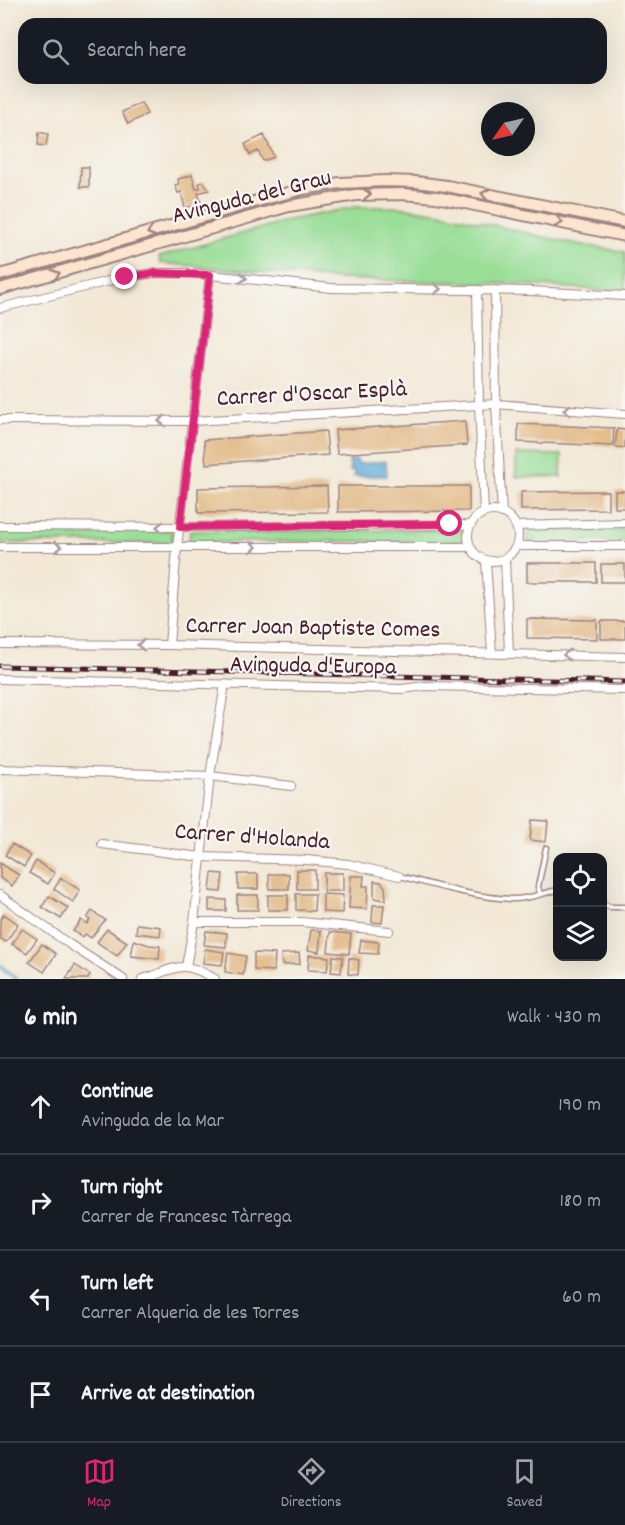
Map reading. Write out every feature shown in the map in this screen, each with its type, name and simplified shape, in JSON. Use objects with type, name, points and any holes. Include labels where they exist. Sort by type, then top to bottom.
[{"type":"main road","name":"Avinguda del Grau","points":[[0,275],[303,189],[363,181],[416,182],[447,186],[625,222]]},
{"type":"main road","name":"Avinguda del Grau","points":[[0,289],[288,206],[356,195],[404,194],[436,197],[625,236]]},
{"type":"street","points":[[0,308],[141,274],[173,272],[332,288],[495,290],[625,296]]},
{"type":"street","points":[[169,645],[177,548],[210,275]]},
{"type":"street","points":[[477,290],[483,513]]},
{"type":"street","points":[[495,290],[496,404],[502,513]]},
{"type":"street","name":"Carrer d'Oscar Esplà","points":[[0,420],[192,421],[496,404],[625,414]]},
{"type":"street","points":[[493,511],[502,513],[508,516],[516,526],[519,537],[517,546],[505,559],[486,561],[470,547],[468,535],[471,525],[483,513],[493,511]]},
{"type":"street","points":[[516,526],[625,524]]},
{"type":"street","points":[[0,526],[471,525]]},
{"type":"street","points":[[517,546],[625,546]]},
{"type":"street","points":[[0,547],[470,547]]},
{"type":"street","points":[[505,559],[509,653]]},
{"type":"street","points":[[486,561],[492,653]]},
{"type":"street","name":"Carrer Joan Baptiste Comes","points":[[0,644],[169,645],[625,657]]},
{"type":"street","name":"Avinguda d'Europa","points":[[0,679],[402,689],[425,686],[625,690]]},
{"type":"street","points":[[186,967],[194,922],[210,776],[225,684]]},
{"type":"street","points":[[0,769],[210,776],[291,786]]},
{"type":"street","name":"Carrer d'Holanda","points":[[102,844],[201,857],[306,860],[348,864],[399,876]]},
{"type":"street","points":[[0,895],[123,979]]},
{"type":"street","points":[[194,922],[302,922],[389,931]]},
{"type":"street","points":[[142,979],[153,978],[176,966],[202,971],[215,979]]},
{"type":"lane","points":[[540,893],[538,887],[546,848]]},
{"type":"lane","points":[[399,876],[471,894],[502,898],[530,898],[540,893],[553,892]]},
{"type":"lane","points":[[607,905],[625,908]]},
{"type":"green space","points":[[355,207],[399,207],[447,214],[565,242],[625,252],[625,292],[516,284],[338,279],[160,263],[159,257],[289,220]]},
{"type":"green space","points":[[516,454],[562,455],[561,477],[516,477]]},
{"type":"green space","points":[[0,530],[172,531],[172,543],[0,543]]},
{"type":"green space","points":[[466,530],[467,541],[189,542],[190,531]]},
{"type":"green space","points":[[527,530],[625,530],[625,541],[528,542]]},
{"type":"water","points":[[357,460],[358,464],[386,461],[387,476],[354,476],[354,471],[350,471],[349,461]]},
{"type":"building","points":[[141,103],[147,114],[128,124],[122,112]]},
{"type":"building","points":[[39,132],[48,134],[46,146],[38,145]]},
{"type":"building","points":[[264,135],[274,157],[263,161],[258,151],[250,155],[245,144]]},
{"type":"building","points":[[81,167],[89,167],[89,187],[80,187]]},
{"type":"building","points":[[192,175],[196,189],[200,188],[199,183],[204,182],[209,190],[198,193],[201,203],[185,208],[181,192],[178,193],[175,185],[179,184],[178,179]]},
{"type":"building","points":[[465,421],[467,445],[337,454],[335,430]]},
{"type":"building","points":[[518,424],[614,428],[613,446],[518,442]]},
{"type":"building","points":[[617,429],[625,430],[625,448],[615,447]]},
{"type":"building","points":[[326,431],[328,455],[206,464],[204,440]]},
{"type":"building","points":[[327,486],[328,512],[198,513],[198,488]]},
{"type":"building","points":[[338,486],[469,486],[469,511],[338,512]]},
{"type":"building","points":[[608,491],[608,509],[521,510],[521,492]]},
{"type":"building","points":[[615,491],[625,491],[625,508],[615,508]]},
{"type":"building","points":[[527,563],[596,563],[596,582],[527,582]]},
{"type":"building","points":[[601,564],[625,564],[625,582],[601,582]]},
{"type":"building","points":[[527,619],[597,620],[597,639],[527,638]]},
{"type":"building","points":[[601,621],[625,621],[625,639],[601,639]]},
{"type":"building","points":[[532,820],[548,821],[546,842],[530,840]]},
{"type":"building","points":[[12,844],[31,856],[24,867],[5,855]]},
{"type":"building","points":[[36,861],[55,873],[48,884],[29,873]]},
{"type":"building","points":[[0,863],[19,875],[12,886],[0,878]]},
{"type":"building","points":[[297,870],[315,870],[315,889],[297,889]]},
{"type":"building","points":[[212,873],[223,874],[221,892],[210,891]]},
{"type":"building","points":[[324,873],[343,873],[343,891],[324,891]]},
{"type":"building","points":[[238,874],[258,874],[258,889],[238,889]]},
{"type":"building","points":[[269,874],[289,874],[289,889],[269,889]]},
{"type":"building","points":[[351,876],[364,876],[363,886],[368,886],[367,909],[349,908]]},
{"type":"building","points":[[61,878],[80,890],[73,902],[54,889]]},
{"type":"building","points":[[374,881],[381,882],[385,887],[386,900],[374,898]]},
{"type":"building","points":[[296,894],[315,894],[314,911],[296,910]]},
{"type":"building","points":[[323,894],[343,895],[342,913],[323,912]]},
{"type":"building","points":[[237,895],[258,895],[258,910],[237,910]]},
{"type":"building","points":[[268,895],[288,895],[288,910],[268,910]]},
{"type":"building","points":[[49,896],[68,908],[61,919],[42,907]]},
{"type":"building","points":[[209,899],[226,900],[226,911],[209,911]]},
{"type":"building","points":[[373,905],[384,905],[382,923],[372,922]]},
{"type":"building","points":[[92,911],[105,920],[91,938],[85,934],[82,937],[73,931],[81,920],[87,924],[90,920],[87,918]]},
{"type":"building","points":[[4,914],[18,924],[6,942],[0,938],[0,920]]},
{"type":"building","points":[[137,924],[161,927],[160,936],[136,933]]},
{"type":"building","points":[[22,929],[37,939],[27,953],[12,944]]},
{"type":"building","points":[[107,929],[127,942],[117,956],[97,942]]},
{"type":"building","points":[[311,930],[321,931],[319,952],[308,950]]},
{"type":"building","points":[[206,931],[227,933],[226,947],[204,945]]},
{"type":"building","points":[[330,932],[351,934],[349,954],[328,952]]},
{"type":"building","points":[[134,940],[160,946],[159,959],[131,956]]},
{"type":"building","points":[[361,940],[379,942],[378,954],[359,953]]},
{"type":"building","points":[[42,944],[56,954],[44,972],[29,962]]},
{"type":"building","points":[[205,949],[224,952],[222,965],[203,963]]},
{"type":"building","points":[[228,953],[246,956],[243,975],[225,972]]},
{"type":"building","points":[[254,953],[275,954],[274,971],[254,970]]},
{"type":"building","points":[[299,953],[300,964],[282,965],[281,954]]},
{"type":"building","points":[[309,955],[329,957],[327,971],[308,970]]},
{"type":"building","points":[[333,956],[343,957],[341,973],[331,972]]},
{"type":"building","points":[[349,958],[359,960],[358,975],[348,974]]},
{"type":"building","points":[[75,965],[90,975],[88,979],[66,979]]},
{"type":"waterway","points":[[0,965],[16,979]]},
{"type":"railway","points":[[0,666],[625,682]]},
{"type":"route","points":[[125,277],[156,273],[210,275],[180,527],[450,524]]}]
